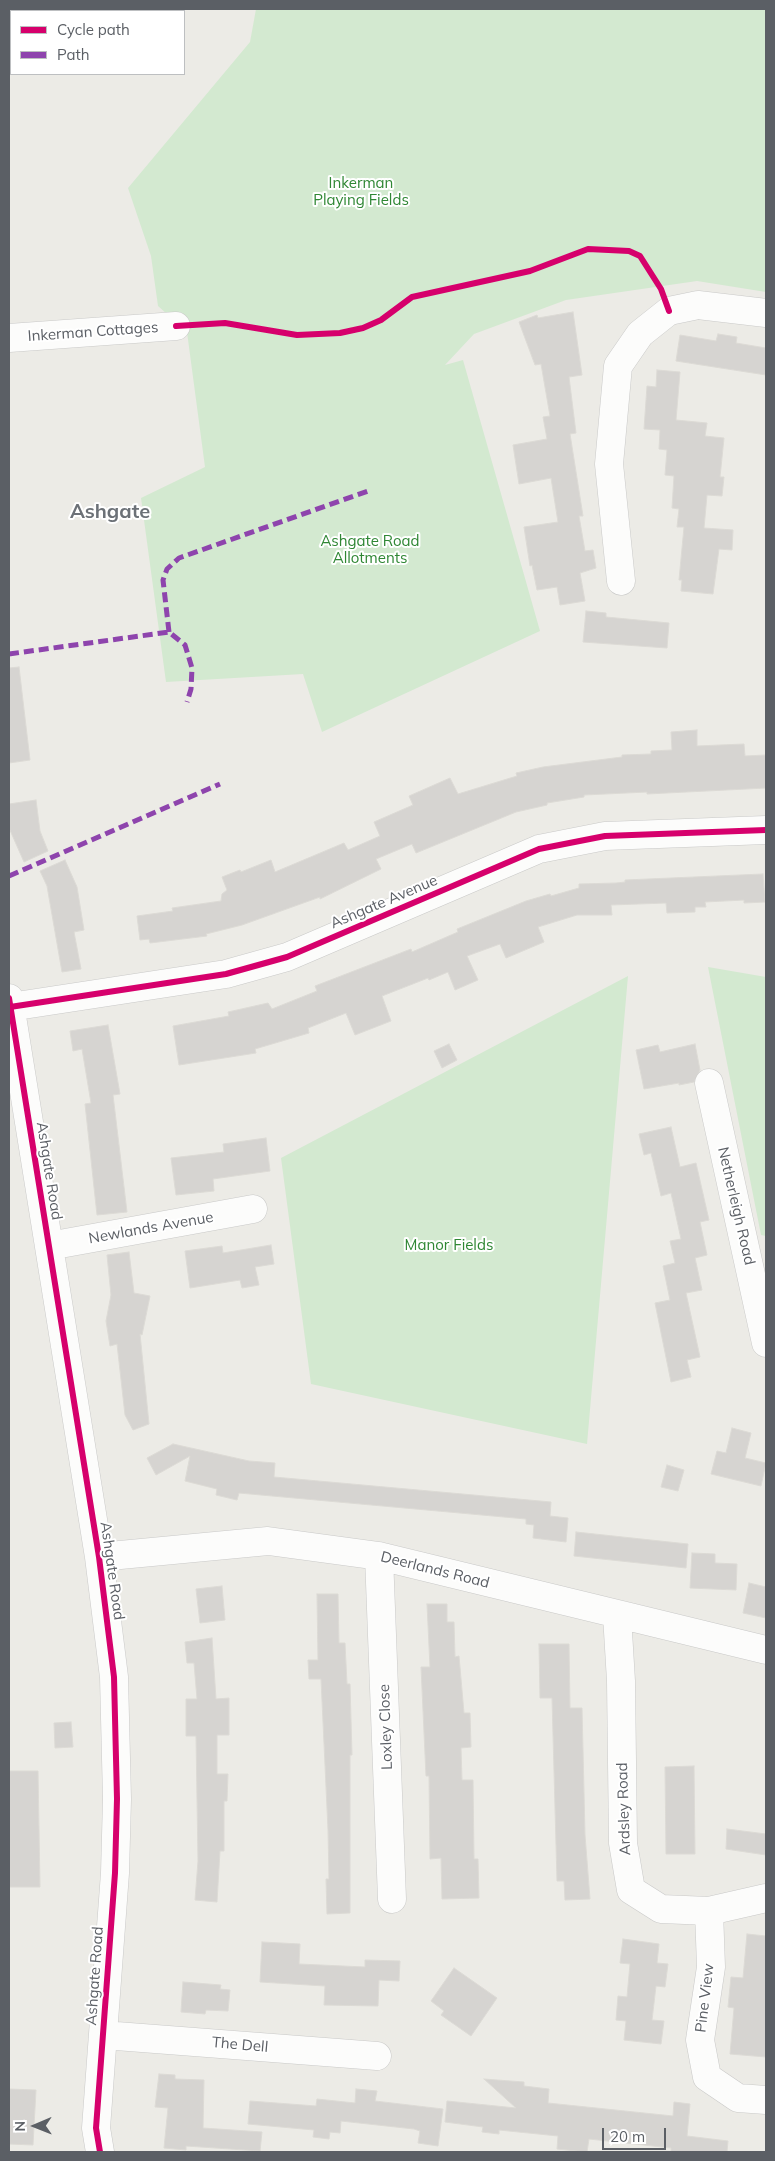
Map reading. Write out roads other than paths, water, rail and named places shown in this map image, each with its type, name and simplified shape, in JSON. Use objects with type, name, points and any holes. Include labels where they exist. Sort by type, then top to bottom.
[{"type":"street","points":[[621,581],[609,464],[618,366],[640,334],[669,311],[698,305],[766,313]]},
{"type":"street","name":"Inkerman Cottages","points":[[9,338],[176,326]]},
{"type":"street","name":"Ashgate Avenue","points":[[9,1003],[226,974],[287,956],[539,849],[605,836],[766,830]]},
{"type":"street","name":"Ashgate Road","points":[[9,1003],[99,1557],[114,1677],[117,1800],[115,1873],[94,2144]]},
{"type":"street","name":"Netherleigh Road","points":[[709,1083],[710,1131],[766,1343]]},
{"type":"street","name":"Newlands Avenue","points":[[49,1246],[253,1209]]},
{"type":"street","name":"Deerlands Road","points":[[99,1557],[268,1541],[379,1556],[766,1650]]},
{"type":"street","name":"Loxley Close","points":[[379,1556],[392,1898]]},
{"type":"street","name":"Ardsley Road","points":[[617,1615],[621,1681],[622,1843],[631,1890],[661,1909],[709,1912],[766,1898]]},
{"type":"street","name":"Pine View","points":[[709,1912],[711,1967],[700,2040],[707,2077],[738,2098],[766,2100]]},
{"type":"street","name":"The Dell","points":[[103,2034],[378,2056]]},
{"type":"district","name":"Ashgate","points":[[110,512]]},
{"type":"park label","name":"Inkerman Playing Fields","points":[[361,192]]},
{"type":"park label","name":"Ashgate Road Allotments","points":[[370,550]]},
{"type":"park label","name":"Manor Fields","points":[[449,1245]]}]
